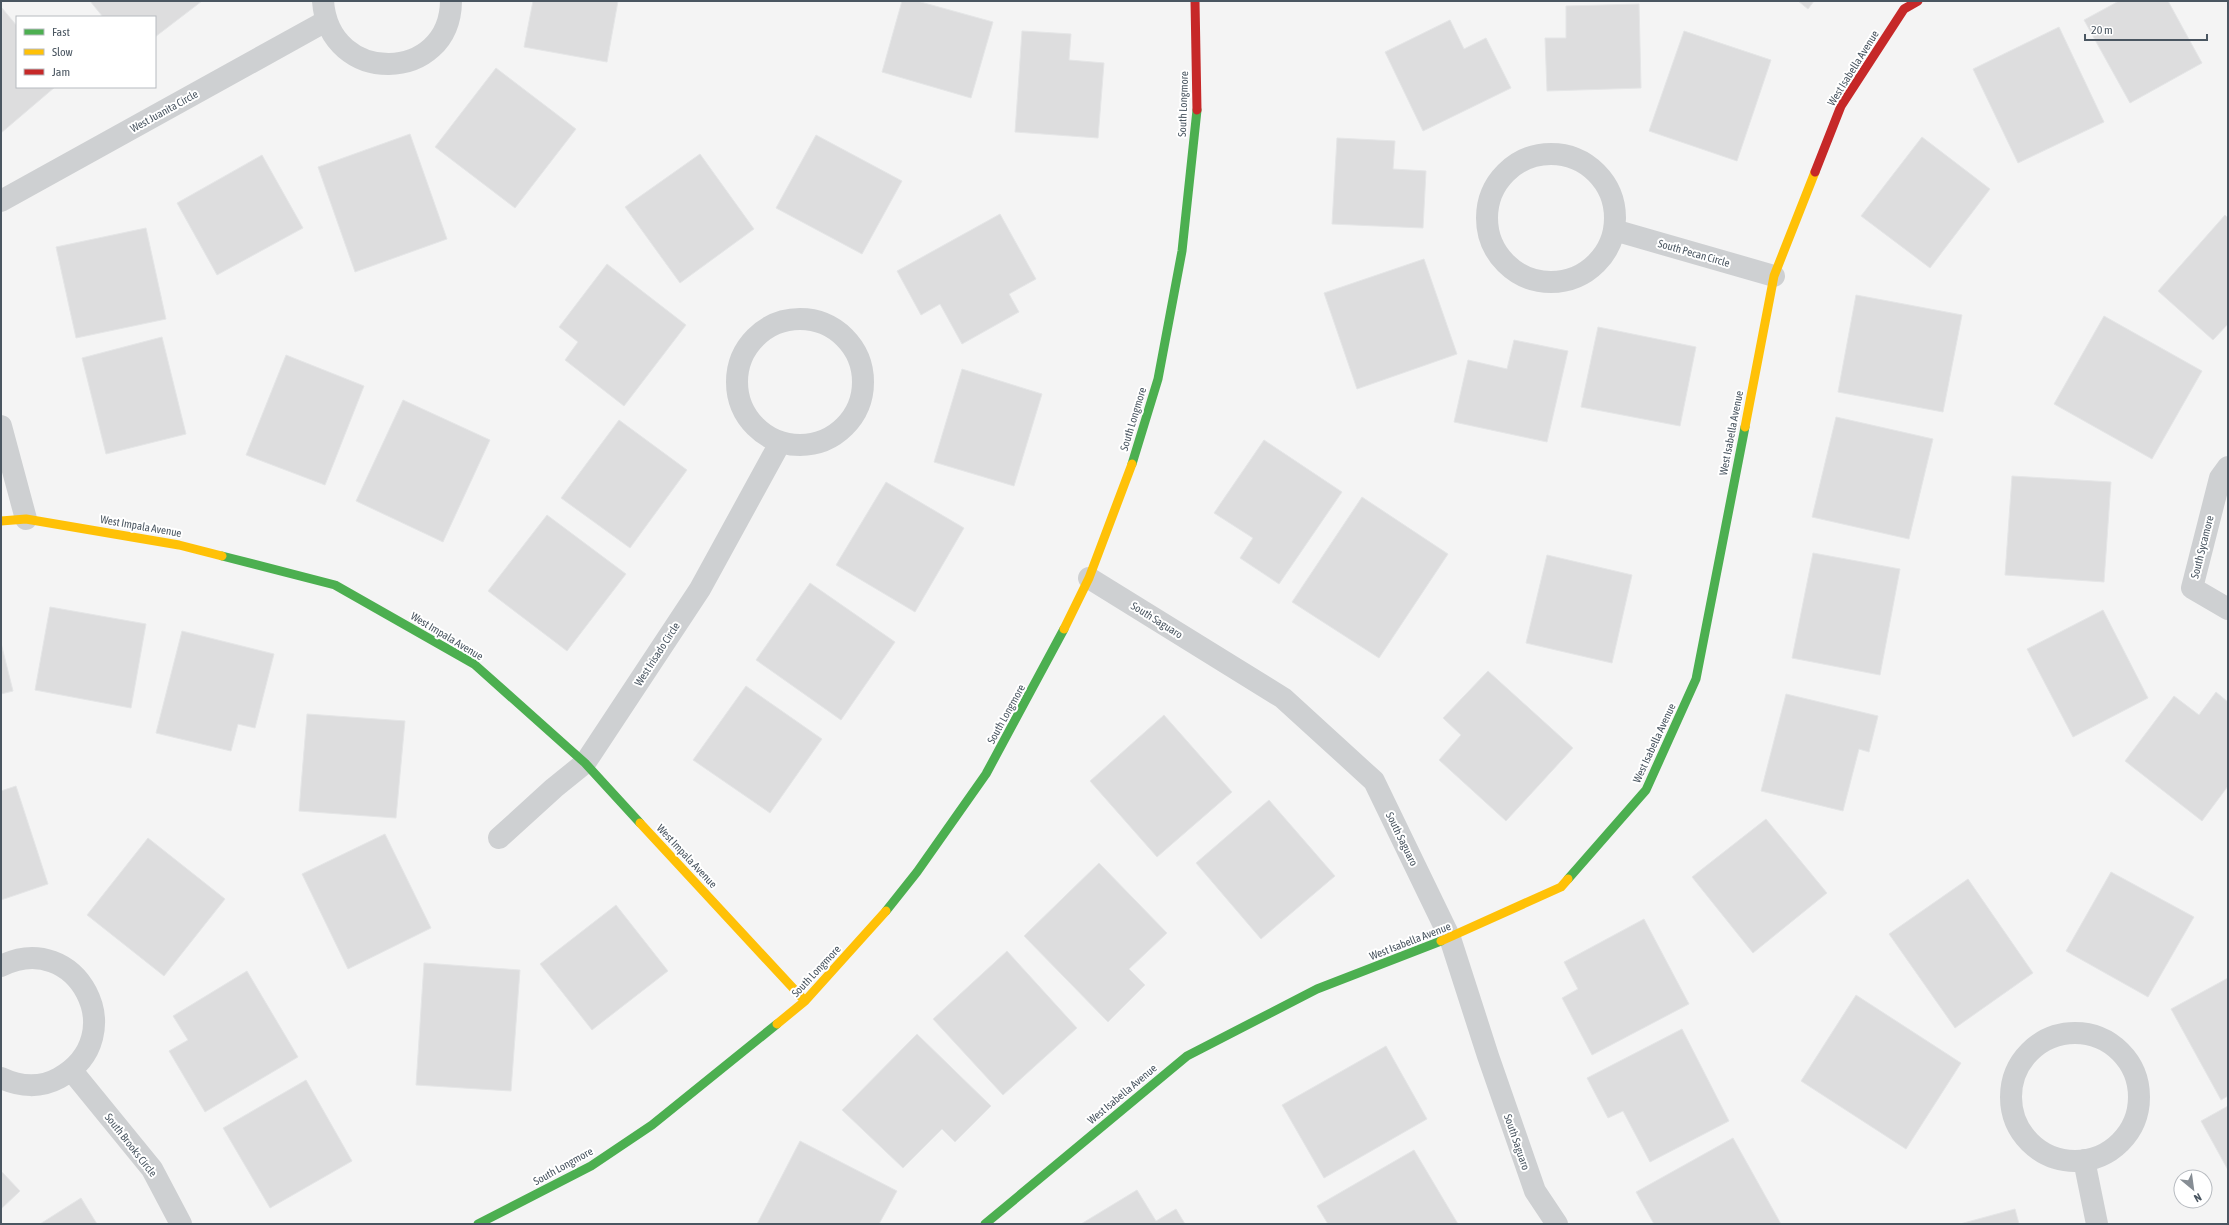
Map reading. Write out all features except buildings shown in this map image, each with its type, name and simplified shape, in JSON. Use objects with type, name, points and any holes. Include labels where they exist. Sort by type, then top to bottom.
[{"type":"street","name":"West Juanita Circle","points":[[1,200],[325,11],[336,39],[350,53],[367,62],[387,65],[409,62],[429,51],[443,34],[451,12],[451,1]]},
{"type":"street","name":"South Longmore","points":[[478,1224],[592,1166],[646,1130],[805,1002],[870,931],[917,872],[986,774],[1039,678],[1089,578],[1131,468],[1158,379],[1182,251],[1197,119],[1195,1]]},
{"type":"street","name":"West Isabella Avenue","points":[[985,1224],[1187,1056],[1317,989],[1450,938],[1561,887],[1646,790],[1696,679],[1774,276],[1841,106],[1904,9],[1918,1]]},
{"type":"street","points":[[1551,154],[1573,158],[1593,169],[1607,186],[1614,207],[1614,230],[1606,250],[1592,267],[1573,278],[1551,283],[1531,279],[1514,270],[1499,256],[1490,238],[1487,218],[1490,199],[1500,180],[1514,166],[1532,157],[1551,154]]},
{"type":"street","name":"South Pecan Circle","points":[[1614,230],[1774,276]]},
{"type":"street","points":[[800,318],[822,322],[841,333],[856,350],[863,371],[863,392],[855,414],[841,430],[822,442],[800,446],[780,442],[762,433],[748,419],[738,395],[736,382],[739,362],[748,344],[762,330],[780,321],[800,318]]},
{"type":"street","points":[[1,426],[26,519]]},
{"type":"street","name":"West Irisado Circle","points":[[499,838],[585,763],[700,589],[780,442]]},
{"type":"street","name":"South Sycamore","points":[[2228,467],[2220,478],[2192,588],[2228,610]]},
{"type":"street","name":"West Impala Avenue","points":[[1,521],[26,519],[179,545],[335,585],[474,664],[585,763],[805,1002]]},
{"type":"street","name":"South Saguaro","points":[[1089,578],[1283,698],[1374,781],[1450,938],[1534,1191],[1557,1224]]},
{"type":"street","points":[[1,966],[11,961],[31,958],[53,961],[72,972],[87,990],[94,1011],[94,1033],[86,1054],[72,1071],[52,1082],[31,1086],[11,1082],[1,1078]]},
{"type":"street","points":[[2076,1034],[2097,1037],[2117,1048],[2131,1066],[2139,1086],[2139,1109],[2131,1129],[2116,1147],[2097,1157],[2084,1160],[2075,1162],[2055,1158],[2037,1149],[2023,1135],[2014,1117],[2011,1097],[2014,1078],[2023,1060],[2038,1046],[2056,1036],[2076,1034]]},
{"type":"street","name":"South Brooks Circle","points":[[72,1071],[152,1169],[181,1224]]},
{"type":"street","points":[[2084,1160],[2097,1224]]},
{"type":"traffic: fast","points":[[1132,464],[1158,379],[1182,251],[1197,110]]},
{"type":"traffic: fast","points":[[1568,879],[1646,790],[1696,679],[1745,427]]},
{"type":"traffic: fast","points":[[222,556],[335,585],[474,664],[585,763],[640,823]]},
{"type":"traffic: fast","points":[[886,911],[917,872],[986,774],[1064,629]]},
{"type":"traffic: fast","points":[[985,1224],[1187,1056],[1317,989],[1441,941]]},
{"type":"traffic: fast","points":[[478,1224],[591,1166],[652,1125],[777,1024]]},
{"type":"traffic: slow","points":[[1745,427],[1774,276],[1815,172]]},
{"type":"traffic: slow","points":[[1064,629],[1089,578],[1132,464]]},
{"type":"traffic: slow","points":[[1,521],[26,519],[179,545],[222,556]]},
{"type":"traffic: slow","points":[[640,823],[805,1001]]},
{"type":"traffic: slow","points":[[1441,941],[1561,887],[1568,879]]},
{"type":"traffic: slow","points":[[777,1024],[805,1001],[886,911]]},
{"type":"traffic: jam","points":[[1195,1],[1197,110]]},
{"type":"traffic: jam","points":[[1815,172],[1841,106],[1904,9],[1918,1]]}]
